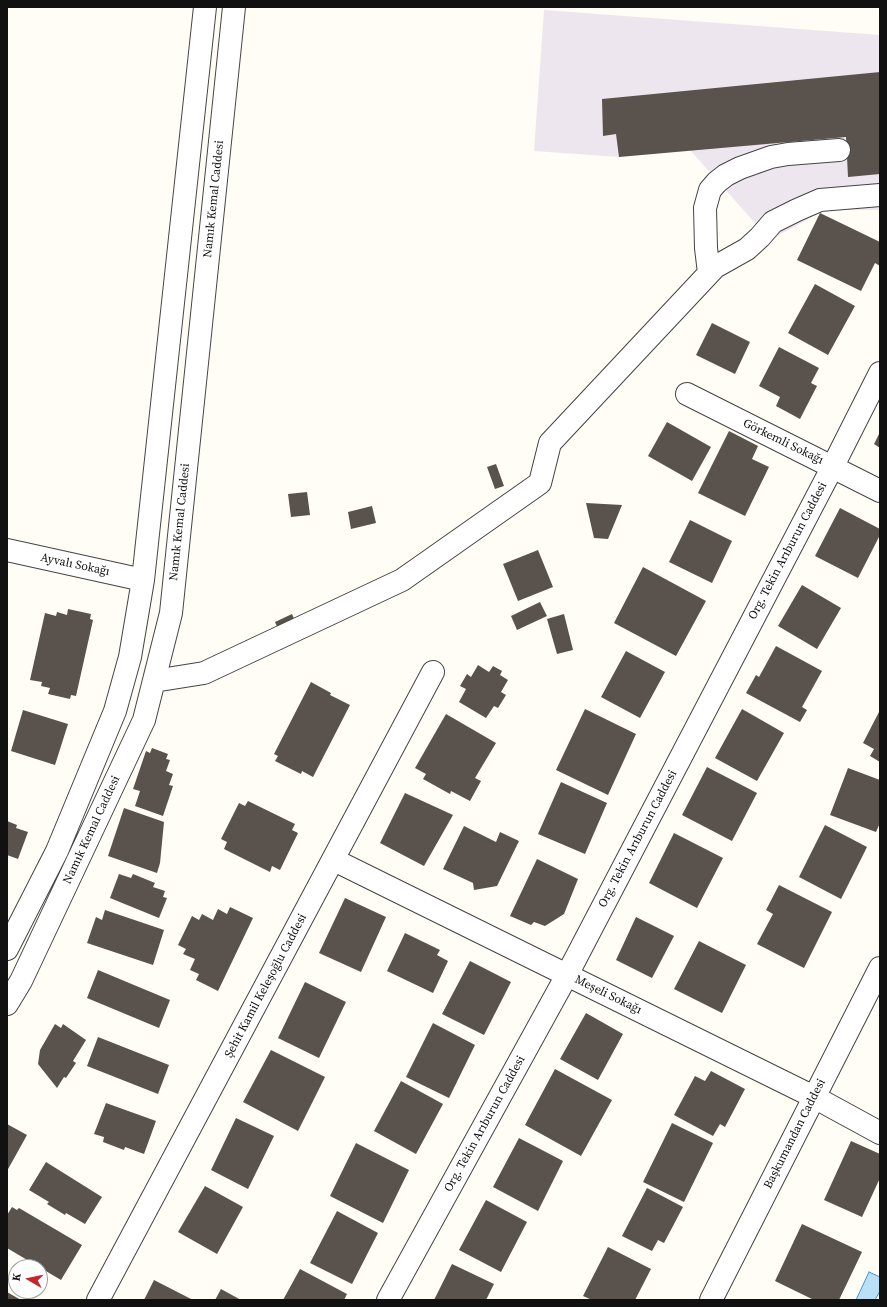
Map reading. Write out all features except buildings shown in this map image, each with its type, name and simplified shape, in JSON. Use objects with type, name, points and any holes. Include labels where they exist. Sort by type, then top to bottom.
[{"type":"street","name":"Namık Kemal Caddesi","points":[[7,949],[57,851],[115,710],[130,657],[143,580],[205,7]]},
{"type":"street","name":"Namık Kemal Caddesi","points":[[7,1004],[24,974],[144,720],[171,613],[234,7]]},
{"type":"street","points":[[708,273],[705,208],[710,190],[717,182],[726,175],[740,168],[771,157],[788,154],[839,150]]},
{"type":"street","points":[[154,681],[204,673],[402,580],[540,483],[550,443],[708,273],[728,259],[747,249],[773,222],[797,210],[820,200],[880,195]]},
{"type":"street","name":"Org. Tekin Arıburun Caddesi","points":[[388,1300],[567,975],[833,466],[880,373]]},
{"type":"street","name":"Görkemli Sokağı","points":[[687,394],[833,466],[880,491]]},
{"type":"street","name":"Ayvalı Sokağı","points":[[7,550],[143,580]]},
{"type":"street","name":"Şehit Kamil Keleşoğlu Caddesi","points":[[98,1300],[433,672]]},
{"type":"street","name":"Meşeli Sokağı","points":[[334,860],[814,1097],[880,1133]]},
{"type":"street","name":"Başkumandan Caddesi","points":[[711,1300],[880,968]]},
{"type":"shaded area","points":[[544,10],[880,35],[880,210],[825,210],[770,240],[690,150],[619,157],[534,151]]},
{"type":"water","points":[[869,1272],[880,1277],[880,1291],[875,1300],[856,1300]]}]
